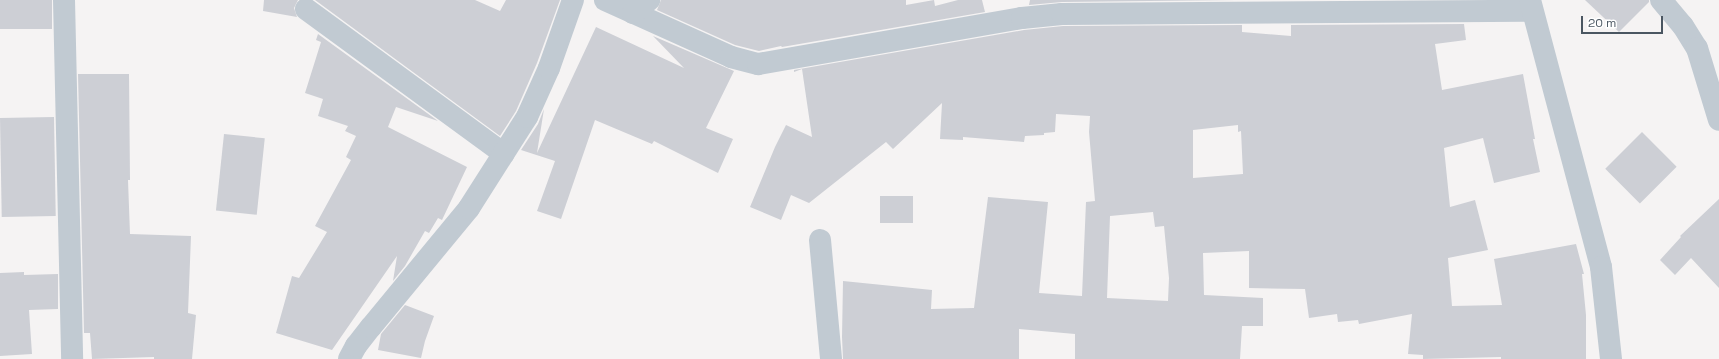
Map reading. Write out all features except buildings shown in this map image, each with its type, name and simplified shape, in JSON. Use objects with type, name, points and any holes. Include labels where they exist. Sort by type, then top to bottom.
[{"type":"street","points":[[64,0],[72,359]]},
{"type":"street","points":[[349,359],[356,346],[371,327],[469,208],[504,154],[527,117],[538,93],[549,68],[573,0]]},
{"type":"street","points":[[606,0],[641,7],[731,57],[758,64],[1022,18],[1062,14],[1531,5],[1601,267],[1611,359]]},
{"type":"street","points":[[1661,0],[1684,26],[1697,48],[1719,120]]},
{"type":"street","points":[[306,9],[504,154]]},
{"type":"street","points":[[820,240],[830,359]]}]
